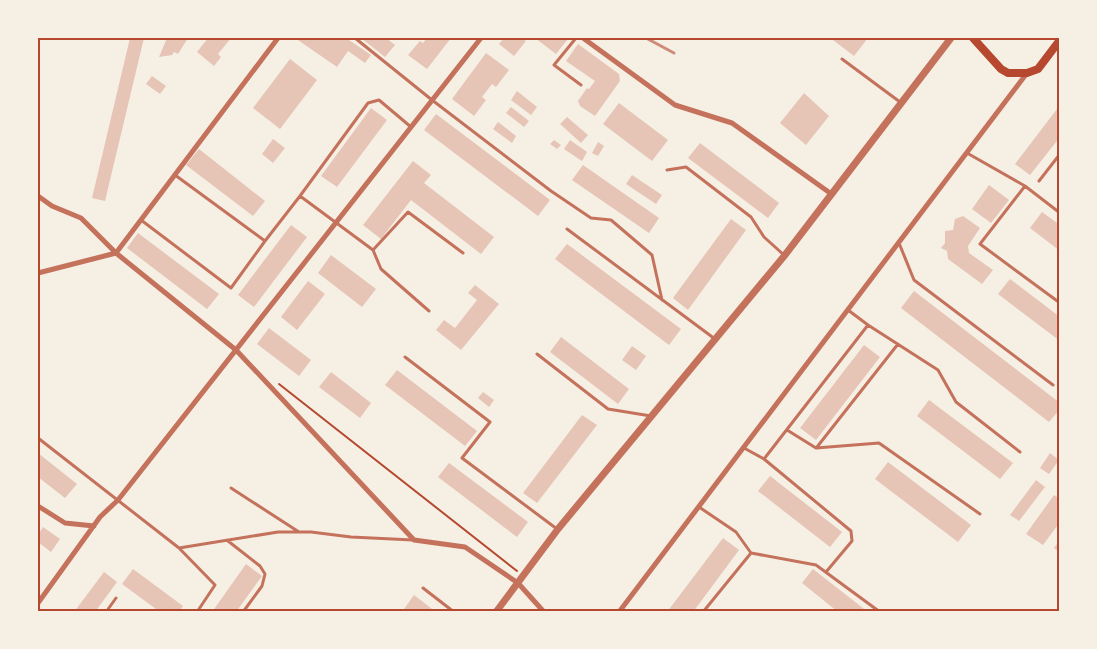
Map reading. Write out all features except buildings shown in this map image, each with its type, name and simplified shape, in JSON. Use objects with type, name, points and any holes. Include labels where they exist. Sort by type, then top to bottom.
[{"type":"main road","points":[[973,38],[1001,69],[1008,73],[1027,73],[1038,69],[1060,40]]},
{"type":"street","points":[[38,273],[116,253],[278,38]]},
{"type":"street","points":[[38,603],[94,526],[118,500],[481,38]]},
{"type":"street","points":[[582,38],[675,105],[732,123],[830,193]]},
{"type":"street","points":[[496,612],[558,529],[785,255],[830,193],[951,38]]},
{"type":"street","points":[[619,612],[1027,73]]},
{"type":"street","points":[[38,196],[52,206],[80,218],[116,253],[236,350],[414,540],[465,547],[518,583],[544,612]]},
{"type":"street","points":[[38,506],[65,522],[94,526]]},
{"type":"lane","points":[[355,38],[551,191],[591,218],[612,220],[652,255],[662,300]]},
{"type":"lane","points":[[576,38],[554,65],[581,85]]},
{"type":"lane","points":[[842,59],[901,102]]},
{"type":"lane","points":[[141,220],[230,288],[368,103],[379,100],[411,127]]},
{"type":"lane","points":[[967,153],[1025,186],[1060,213]]},
{"type":"lane","points":[[1039,181],[1060,154]]},
{"type":"lane","points":[[667,170],[686,167],[751,217],[764,237],[785,255]]},
{"type":"lane","points":[[175,175],[265,241]]},
{"type":"lane","points":[[1025,186],[980,244],[1060,303]]},
{"type":"lane","points":[[300,196],[373,250],[381,269],[429,311]]},
{"type":"lane","points":[[373,250],[408,212],[463,253]]},
{"type":"lane","points":[[567,229],[715,340]]},
{"type":"lane","points":[[899,242],[914,280],[1053,385]]},
{"type":"lane","points":[[848,310],[938,370],[956,402],[1020,452]]},
{"type":"lane","points":[[764,459],[868,325]]},
{"type":"lane","points":[[816,448],[898,344]]},
{"type":"lane","points":[[537,354],[608,409],[652,416]]},
{"type":"lane","points":[[405,357],[490,422],[462,458],[558,529]]},
{"type":"lane","points":[[787,430],[816,448],[879,443],[980,514]]},
{"type":"lane","points":[[38,438],[179,548],[215,585],[197,612]]},
{"type":"lane","points":[[744,447],[764,459],[851,531],[852,541],[826,572]]},
{"type":"lane","points":[[231,488],[299,532]]},
{"type":"lane","points":[[698,507],[736,532],[750,553],[816,565],[880,612]]},
{"type":"lane","points":[[179,548],[278,532],[414,540]]},
{"type":"lane","points":[[227,540],[260,566],[265,574],[262,586],[243,612]]},
{"type":"lane","points":[[703,612],[750,553]]},
{"type":"lane","points":[[423,588],[454,612]]},
{"type":"lane","points":[[106,612],[116,598]]},
{"type":"path","points":[[274,380],[523,576]]},
{"type":"railway","points":[[646,38],[674,53]]}]
